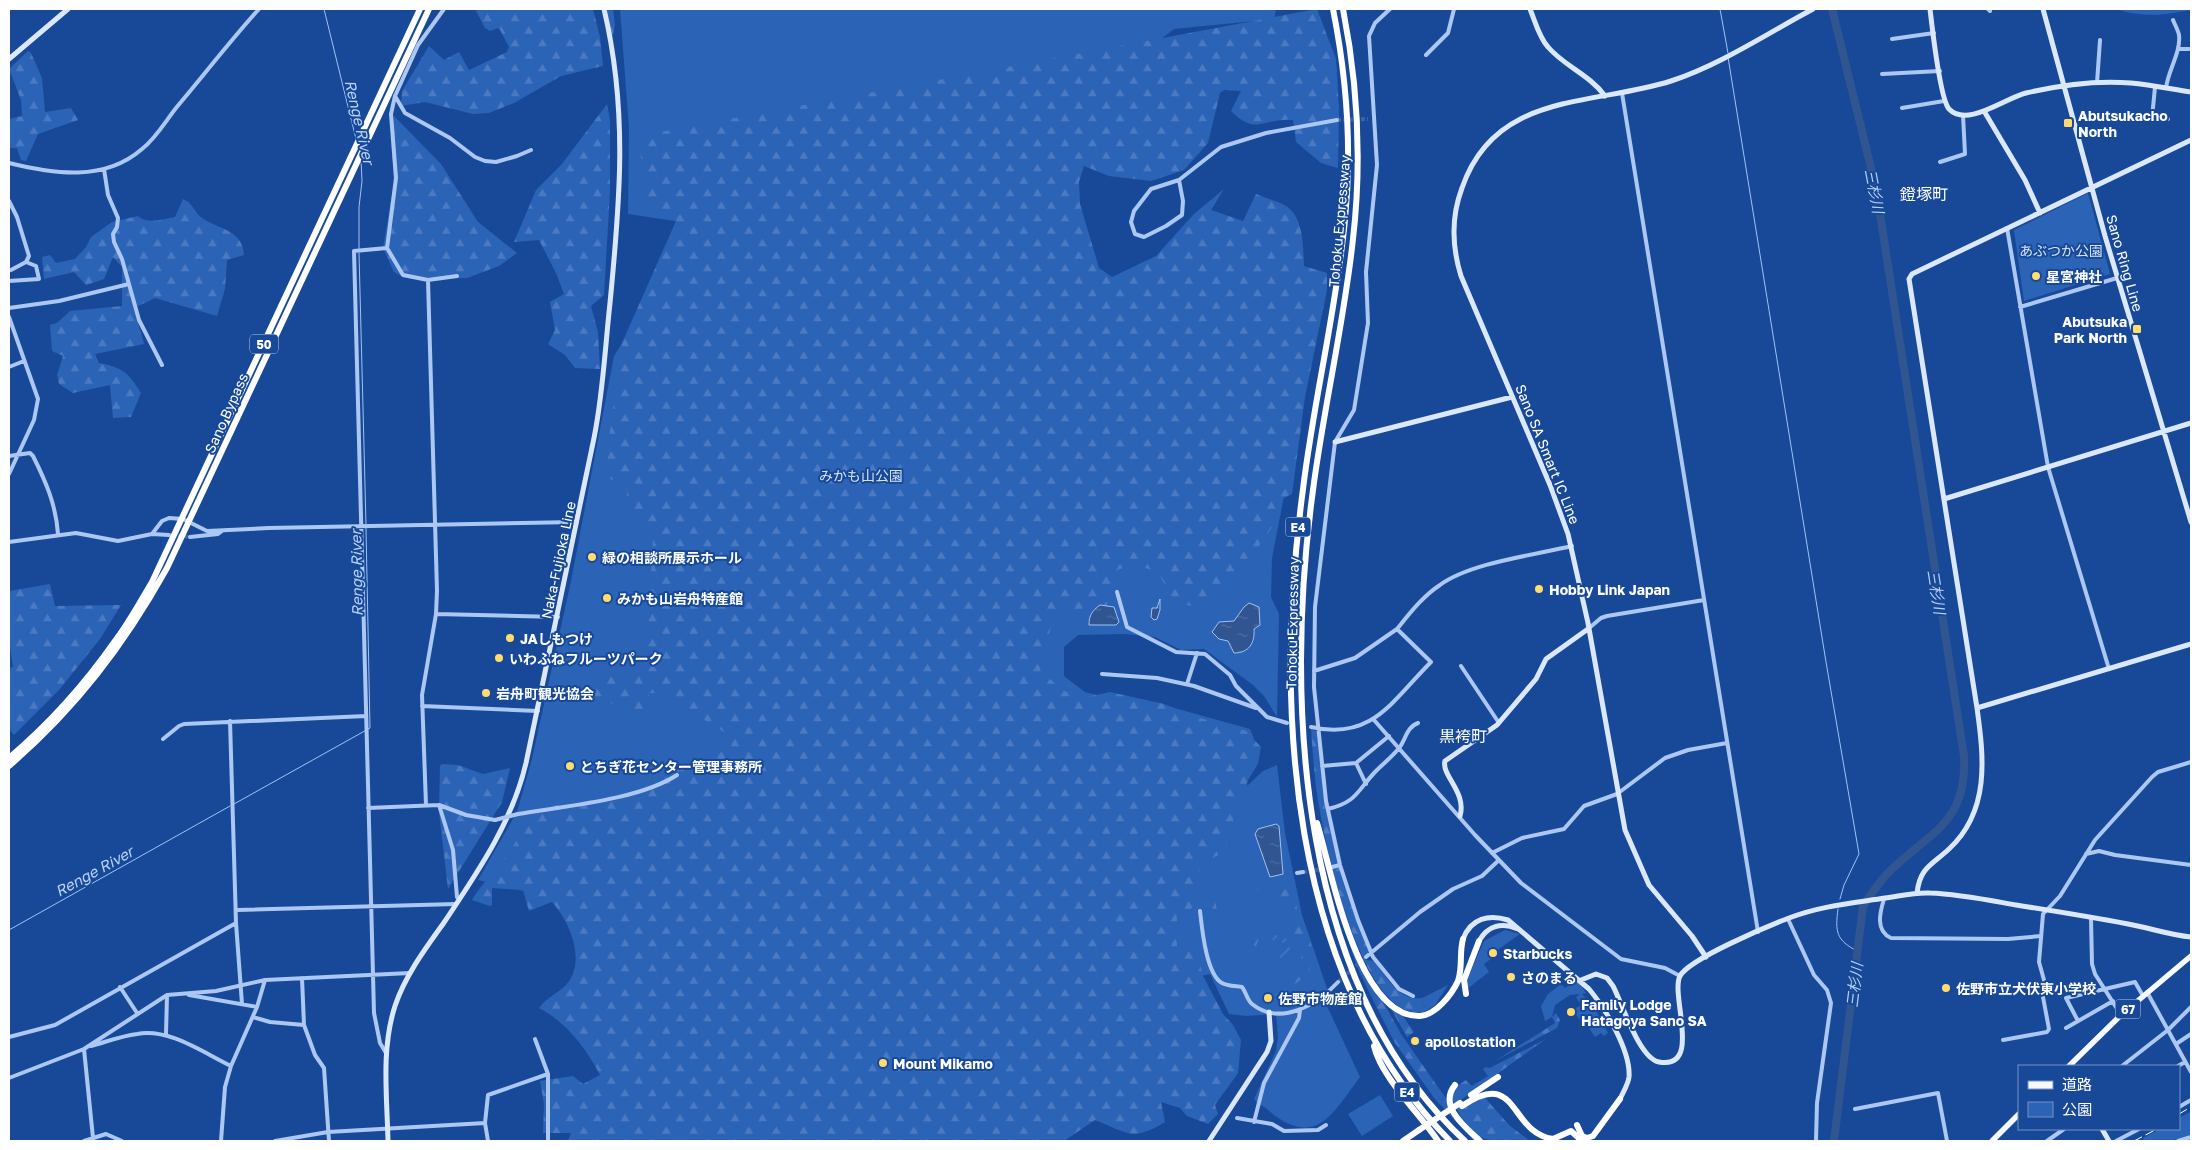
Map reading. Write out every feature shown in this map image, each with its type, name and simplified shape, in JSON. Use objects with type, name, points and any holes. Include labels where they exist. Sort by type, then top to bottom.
[{"type":"highway","name":"Sano Bypass","points":[[10,754],[59,710],[116,640],[152,582],[420,9]]},
{"type":"highway","name":"Sano Bypass","points":[[9,766],[61,717],[108,663],[144,609],[190,523],[340,196],[429,9]]},
{"type":"highway","name":"Tohoku Expressway","points":[[1333,9],[1346,88],[1348,148],[1346,199],[1335,294],[1308,449],[1297,541],[1292,622],[1292,696],[1302,808],[1316,888],[1341,970],[1372,1038],[1411,1097],[1450,1141]]},
{"type":"highway","name":"Tohoku Expressway","points":[[1343,9],[1355,87],[1358,173],[1353,239],[1314,481],[1304,574],[1301,638],[1303,704],[1312,805],[1331,906],[1348,960],[1366,1003],[1388,1044],[1409,1076],[1438,1113],[1465,1141]]},
{"type":"highway","points":[[1312,805],[1333,884],[1354,948],[1376,990],[1392,1006],[1415,1015],[1426,1015],[1437,1008],[1458,980],[1463,939]]},
{"type":"highway","points":[[1466,994],[1464,980],[1479,941]]},
{"type":"highway","points":[[1372,1038],[1375,1053],[1385,1069],[1438,1141]]},
{"type":"highway","points":[[1403,1141],[1421,1131],[1498,1077]]},
{"type":"highway","points":[[1455,1084],[1450,1094],[1450,1106],[1458,1120],[1480,1141]]},
{"type":"highway","points":[[1461,1104],[1479,1095],[1499,1094],[1509,1101],[1525,1123],[1538,1134],[1553,1139],[1570,1131],[1582,1141]]},
{"type":"highway","points":[[1577,1125],[1582,1136],[1588,1138],[1593,1136],[1620,1099]]},
{"type":"highway","points":[[1593,1141],[1617,1107],[1620,1099]]},
{"type":"highway","points":[[1410,1141],[1421,1131]]},
{"type":"main road","points":[[9,59],[68,9]]},
{"type":"main road","name":"Naka-Fujioka Line","points":[[388,1141],[386,1053],[395,1006],[410,973],[498,836],[514,803],[523,778],[599,413],[620,174],[619,99],[604,9]]},
{"type":"main road","points":[[1530,9],[1543,41],[1550,49],[1590,80],[1605,96]]},
{"type":"main road","name":"Sano SA Smart IC Line","points":[[1706,956],[1643,874],[1626,830],[1617,794],[1572,546],[1561,512],[1457,262],[1454,228],[1460,193],[1470,167],[1480,153],[1510,124],[1542,108],[1622,93],[1673,80],[1734,51],[1813,9]]},
{"type":"main road","points":[[1930,9],[1944,101],[1950,110],[1963,115],[1984,111],[2015,96],[2064,85],[2131,83],[2191,92]]},
{"type":"main road","name":"Sano Ring Line","points":[[2043,9],[2091,188],[2191,522]]},
{"type":"main road","points":[[1984,111],[2025,180],[2040,213]]},
{"type":"main road","points":[[1917,893],[1920,875],[1962,835],[1971,820],[1978,803],[1984,760],[1910,276],[2191,140]]},
{"type":"main road","points":[[1335,442],[1512,397]]},
{"type":"main road","points":[[1944,499],[2191,423]]},
{"type":"main road","points":[[1460,816],[1459,795],[1444,764],[1499,723],[1536,679],[1546,659],[1588,629]]},
{"type":"main road","points":[[1977,708],[2191,644]]},
{"type":"main road","points":[[1581,980],[1596,974],[1607,978],[1613,986],[1642,1048],[1654,1061],[1665,1062],[1674,1058],[1682,1047],[1683,1034],[1677,990],[1680,976],[1685,970],[1706,956],[1788,918],[1821,908],[1917,893],[1956,895],[2191,938]]},
{"type":"main road","points":[[1463,939],[1474,922],[1488,917],[1508,920],[1581,980],[1599,1001],[1606,1013],[1619,1040],[1626,1061],[1628,1081],[1620,1099]]},
{"type":"main road","points":[[1479,941],[1487,931],[1500,925],[1520,930]]},
{"type":"main road","name":"67","points":[[2070,1065],[2121,1015],[2191,956]]},
{"type":"main road","points":[[1209,1141],[1267,1052],[1271,1040],[1269,1012]]},
{"type":"main road","points":[[1992,1141],[2018,1115]]},
{"type":"main road","points":[[2103,1130],[2109,1141]]},
{"type":"street","points":[[9,163],[59,174],[104,169],[130,159],[151,141],[219,54],[259,9]]},
{"type":"street","points":[[444,9],[418,46],[395,96],[391,114],[396,178],[388,248],[403,275],[428,280],[457,276]]},
{"type":"street","points":[[1390,9],[1375,22],[1369,36],[1377,165],[1366,272],[1368,323],[1354,410],[1335,442],[1315,607],[1314,671],[1322,766],[1328,809],[1340,865],[1371,953],[1389,979],[1399,989],[1413,996]]},
{"type":"street","points":[[1426,55],[1448,33],[1454,9]]},
{"type":"street","points":[[2166,88],[2168,74],[2178,49],[2179,32],[2173,20]]},
{"type":"street","points":[[1892,39],[1934,33]]},
{"type":"street","points":[[2097,83],[2100,40]]},
{"type":"street","points":[[2178,49],[2191,49]]},
{"type":"street","points":[[1882,74],[1940,71]]},
{"type":"street","points":[[2152,118],[2155,87]]},
{"type":"street","points":[[1622,93],[1758,932]]},
{"type":"street","points":[[395,96],[405,113],[450,138],[475,157],[496,162],[531,150]]},
{"type":"street","points":[[1902,108],[1944,101]]},
{"type":"street","points":[[1940,162],[1965,154],[1963,115]]},
{"type":"street","points":[[2128,118],[2168,119]]},
{"type":"street","points":[[1368,119],[1374,119]]},
{"type":"street","points":[[1179,180],[1183,200],[1182,215],[1166,226],[1144,237],[1135,234],[1130,222],[1136,206],[1153,187],[1179,180],[1207,156],[1228,144],[1305,124],[1337,120]]},
{"type":"street","points":[[104,169],[108,194],[118,218],[117,227],[113,234],[114,242],[122,259],[139,320],[162,365]]},
{"type":"street","points":[[9,201],[17,217],[28,253],[26,262]]},
{"type":"street","points":[[2008,228],[2048,467],[2109,669]]},
{"type":"street","points":[[386,1053],[380,1043],[374,1013],[372,975],[355,251],[388,248]]},
{"type":"street","points":[[26,262],[36,266],[39,279],[27,282],[9,280],[10,270],[26,262]]},
{"type":"street","points":[[2020,306],[2117,278]]},
{"type":"street","points":[[426,806],[422,706],[423,684],[436,614],[436,525],[428,280]]},
{"type":"street","points":[[9,308],[59,301],[128,284]]},
{"type":"street","points":[[9,317],[37,394],[38,405],[34,420],[9,474]]},
{"type":"street","points":[[9,367],[24,361]]},
{"type":"street","points":[[9,456],[30,453],[33,456],[46,481],[53,501],[58,534]]},
{"type":"street","points":[[152,534],[162,521],[170,518],[183,519],[202,530],[577,522]]},
{"type":"street","points":[[190,537],[218,534],[224,530]]},
{"type":"street","points":[[9,542],[76,533],[118,541],[152,534],[169,535]]},
{"type":"street","points":[[1314,671],[1355,658],[1397,629],[1418,603],[1440,584],[1469,569],[1572,546]]},
{"type":"street","points":[[1117,592],[1127,627],[1176,652],[1205,654],[1230,675],[1236,686],[1252,700],[1256,708]]},
{"type":"street","points":[[1588,629],[1601,618],[1607,616],[1704,600]]},
{"type":"street","points":[[436,614],[558,616]]},
{"type":"street","points":[[1310,727],[1336,731],[1354,729],[1374,720],[1430,662],[1397,629]]},
{"type":"street","points":[[1187,684],[1197,653]]},
{"type":"street","points":[[1461,666],[1499,723]]},
{"type":"street","points":[[1102,674],[1156,678],[1187,684],[1256,708],[1268,717],[1287,723]]},
{"type":"street","points":[[422,706],[538,711]]},
{"type":"street","points":[[163,739],[184,724],[366,716]]},
{"type":"street","points":[[1374,720],[1521,883],[1621,959],[1665,968],[1680,976]]},
{"type":"street","points":[[230,721],[236,923],[242,1004]]},
{"type":"street","points":[[1328,809],[1350,801],[1399,748],[1410,728],[1418,723]]},
{"type":"street","points":[[1322,766],[1356,763],[1389,736]]},
{"type":"street","points":[[1492,853],[1522,838],[1559,831],[1569,825],[1584,806],[1617,794],[1665,758],[1688,750],[1727,743]]},
{"type":"street","points":[[2003,1040],[2047,1032],[2049,1029],[2043,997],[2044,980],[2039,962],[2045,910],[2060,896],[2106,826],[2155,774],[2191,762]]},
{"type":"street","points":[[1356,763],[1366,784]]},
{"type":"street","points":[[368,808],[439,805],[466,814],[494,820],[518,814],[607,800],[667,782],[677,775]]},
{"type":"street","points":[[237,910],[457,902],[452,850],[439,805]]},
{"type":"street","points":[[2086,854],[2099,851],[2115,855],[2191,865]]},
{"type":"street","points":[[1366,957],[1420,912],[1453,888],[1482,876],[1499,860]]},
{"type":"street","points":[[1332,867],[1340,865]]},
{"type":"street","points":[[1297,873],[1303,872]]},
{"type":"street","points":[[1884,898],[1879,922],[1883,932],[1891,938],[2008,939],[2041,936]]},
{"type":"street","points":[[1200,911],[1205,949],[1216,976],[1222,983],[1242,987],[1252,1004],[1269,1012],[1300,1010],[1320,999],[1338,982]]},
{"type":"street","points":[[1788,918],[1814,975],[1827,990],[1831,1003],[1817,1103],[1816,1141]]},
{"type":"street","points":[[2091,919],[2092,964],[2095,974],[2106,988],[2121,1015]]},
{"type":"street","points":[[9,1037],[55,1025],[236,923]]},
{"type":"street","points":[[187,995],[265,980],[410,973]]},
{"type":"street","points":[[302,978],[304,1025],[316,1056],[324,1068],[329,1141]]},
{"type":"street","points":[[221,1141],[225,1087],[231,1066],[257,1007],[265,980]]},
{"type":"street","points":[[2078,1021],[2066,998],[2135,982],[2168,1030],[2191,1072]]},
{"type":"street","points":[[120,987],[137,1012]]},
{"type":"street","points":[[9,1078],[84,1049],[137,1012],[167,995],[187,995],[257,1007]]},
{"type":"street","points":[[166,1034],[167,995]]},
{"type":"street","points":[[2066,1028],[2113,1001]]},
{"type":"street","points":[[2123,1065],[2168,1030],[2191,1007]]},
{"type":"street","points":[[1254,1122],[1256,1105],[1261,1091],[1299,1018],[1300,1010]]},
{"type":"street","points":[[253,1017],[270,1022],[304,1025]]},
{"type":"street","points":[[89,1046],[137,1034],[166,1034],[231,1066]]},
{"type":"street","points":[[2176,1044],[2191,1034]]},
{"type":"street","points":[[535,1039],[548,1074],[548,1141]]},
{"type":"street","points":[[84,1049],[93,1138]]},
{"type":"street","points":[[2180,1065],[2191,1060]]},
{"type":"street","points":[[488,1141],[485,1123],[488,1095],[548,1074]]},
{"type":"street","points":[[1856,1110],[1938,1093],[1947,1141]]},
{"type":"street","points":[[2180,1106],[2191,1100]]},
{"type":"street","points":[[1237,1118],[1272,1124],[1284,1131],[1318,1130],[1326,1125]]},
{"type":"street","points":[[275,1141],[328,1132],[485,1123]]},
{"type":"street","points":[[2048,1141],[2063,1130]]},
{"type":"street","points":[[2116,1141],[2137,1130]]},
{"type":"street","points":[[86,1141],[106,1134],[122,1141]]},
{"type":"street","points":[[2178,1141],[2191,1137]]},
{"type":"green space","points":[[475,9],[593,9],[600,37],[603,66],[561,76],[514,103],[489,113],[473,114],[425,102],[401,106],[402,91],[429,46],[444,60],[459,52],[469,70],[507,52],[509,47],[500,30],[498,28],[490,31],[485,28]]},
{"type":"green space","points":[[606,9],[613,9],[615,25],[612,39]]},
{"type":"green space","name":"みかも山公園","points":[[620,9],[1276,9],[1274,19],[1174,29],[1077,104],[1035,219],[1291,460],[1272,558],[1271,597],[1279,614],[1277,717],[1264,696],[1253,685],[1204,649],[1181,650],[1155,637],[1124,634],[1078,635],[1064,647],[1064,676],[1085,692],[1129,703],[1174,708],[1250,729],[1254,739],[1247,786],[1263,771],[1277,765],[1285,833],[1302,915],[1331,1000],[1327,1006],[1360,1077],[1332,1114],[1322,1122],[1311,1127],[1299,1127],[1285,1122],[1257,1103],[1254,1099],[1276,1051],[1278,1037],[1276,1014],[1246,1016],[1229,1014],[1210,974],[1043,1015],[478,880],[517,812],[532,759],[571,581],[614,356],[695,224],[628,214],[629,128]]},
{"type":"green space","name":"みかも山公園","points":[[1317,9],[1336,59],[1339,107],[1338,168],[1321,163],[1296,142],[1293,120],[1254,124],[1240,119],[1231,111],[1241,91],[1224,90],[1220,93],[1208,143],[1184,170],[1151,181],[1109,176],[1084,166],[1079,182],[1080,204],[1099,268],[1112,277],[1156,256],[1194,214],[1224,189],[1211,210],[1243,221],[1256,194],[1286,206],[1292,211],[1299,225],[1303,242],[1304,266],[1327,273],[1327,290],[1305,397],[1292,494],[1282,499],[1280,516],[1232,584],[1203,607],[1176,604],[1157,571],[1133,565],[1117,570],[1106,608],[1055,610],[1040,670],[1062,690],[1082,698],[1110,692],[1164,704],[1200,718],[1246,731],[1261,747],[1258,763],[1240,794],[1225,851],[1201,865],[1194,886],[1197,905],[1177,917],[1177,951],[1197,951],[1203,976],[1223,1014],[1233,1025],[1241,1040],[1238,1073],[1215,1105],[1218,1114],[1208,1124],[1187,1116],[1180,1108],[1161,1102],[1165,1122],[1145,1132],[1137,1134],[1123,1132],[1095,1120],[1064,1141],[568,1141],[571,1133],[543,1133],[544,1104],[540,1081],[573,1076],[583,1084],[600,1075],[582,1046],[566,1028],[539,1008],[566,985],[572,976],[576,954],[574,942],[565,920],[552,902],[529,911],[523,890],[492,888],[492,905],[490,906],[472,900],[513,847],[524,824],[527,811],[587,799],[625,795],[729,745],[726,733],[660,693],[650,693],[642,715],[595,697],[589,678],[637,674],[648,626],[653,539],[630,512],[627,492],[623,485],[610,479],[607,452],[622,343],[676,221],[645,206],[639,136]]},
{"type":"green space","points":[[2116,9],[2191,9],[2191,10],[2145,15]]},
{"type":"green space","points":[[28,51],[31,53],[42,78],[45,112],[71,108],[78,120],[38,134],[26,161],[21,160],[17,148],[9,148],[9,119],[22,116],[21,100],[9,69]]},
{"type":"green space","points":[[607,104],[610,120],[610,191],[604,295],[591,306],[598,332],[600,369],[575,368],[565,355],[548,344],[555,330],[550,302],[564,294],[557,275],[539,240],[514,242],[536,190],[562,164]]},
{"type":"green space","points":[[394,116],[441,164],[478,222],[517,253],[499,266],[467,278],[413,279],[403,277],[394,272],[383,248],[394,183],[391,136]]},
{"type":"green space","name":"あぶつか公園","points":[[2088,193],[2110,274],[2024,301],[2014,230]]},
{"type":"green space","points":[[183,199],[202,218],[234,235],[243,247],[244,255],[227,260],[225,289],[217,316],[155,298],[134,308],[144,344],[95,354],[99,363],[124,372],[141,393],[131,417],[113,418],[110,385],[73,393],[59,384],[57,375],[63,356],[52,351],[50,325],[57,323],[70,311],[122,306],[122,267],[113,257],[104,279],[86,285],[74,272],[44,279],[42,257],[50,255],[56,263],[75,259],[86,247],[91,237],[112,222],[138,216],[151,221],[175,217]]},
{"type":"green space","points":[[50,584],[55,606],[121,605],[100,639],[59,690],[14,735],[9,729],[9,668],[13,667],[9,642],[9,591]]},
{"type":"green space","points":[[1311,729],[1317,732],[1324,799],[1336,853],[1369,952],[1365,957],[1366,960],[1374,961],[1400,992],[1406,996],[1422,998],[1426,1011],[1405,1009],[1385,994],[1368,968],[1354,936],[1341,901],[1325,838],[1316,784]]},
{"type":"green space","points":[[442,764],[458,765],[483,774],[510,768],[502,802],[448,889],[439,812],[440,766]]},
{"type":"green space","points":[[1264,882],[1275,887],[1286,884],[1293,887],[1296,905],[1308,933],[1313,954],[1308,972],[1301,980],[1290,987],[1288,996],[1284,999],[1278,979],[1282,976],[1287,979],[1291,977],[1299,968],[1302,959],[1293,934],[1292,921],[1287,916],[1288,905],[1280,895],[1261,889],[1242,894],[1233,902],[1236,890]]},
{"type":"green space","points":[[1213,901],[1215,901],[1218,914],[1214,922],[1215,931],[1211,907]]},
{"type":"green space","points":[[1338,912],[1381,998],[1374,1002],[1358,969]]},
{"type":"green space","points":[[1258,930],[1261,930],[1266,936],[1261,938],[1261,941],[1258,941],[1256,946],[1260,948],[1256,951],[1252,939],[1256,939]]},
{"type":"green space","points":[[1505,930],[1520,934],[1496,951],[1494,948],[1489,952],[1492,958],[1484,964],[1489,972],[1467,989],[1467,980],[1484,941]]},
{"type":"green space","points":[[1275,935],[1284,936],[1290,943],[1290,951],[1287,956],[1280,958],[1276,950],[1282,951],[1285,946],[1281,941],[1275,946],[1272,938]]},
{"type":"green space","points":[[1577,980],[1586,993],[1582,994],[1594,1007],[1608,1033],[1604,1036],[1601,1033],[1595,1037],[1584,1020],[1581,1022],[1573,1010],[1581,1005],[1576,997],[1580,994],[1570,995],[1555,1005],[1552,1017],[1545,1021],[1541,1006],[1548,994],[1561,984],[1565,988]]},
{"type":"green space","points":[[1448,985],[1435,1005],[1426,1011],[1422,998]]},
{"type":"green space","points":[[1381,998],[1401,1034],[1447,1100],[1435,1099],[1395,1043],[1374,1002]]},
{"type":"green space","points":[[1390,1007],[1402,1015],[1414,1032],[1407,1037]]},
{"type":"green space","points":[[1556,1013],[1560,1020],[1557,1028],[1495,1061],[1555,1023],[1552,1017]]},
{"type":"green space","points":[[1546,1039],[1458,1102],[1463,1107],[1477,1099],[1485,1098],[1510,1126],[1530,1141],[1495,1141],[1480,1137],[1463,1120],[1458,1112],[1453,1099],[1455,1089],[1466,1080],[1472,1086],[1488,1076],[1483,1069],[1486,1067],[1490,1068]]},
{"type":"green space","points":[[1380,1095],[1393,1116],[1362,1136],[1348,1114]]},
{"type":"green space","points":[[1435,1099],[1447,1100],[1477,1141],[1474,1141]]},
{"type":"green space","points":[[2190,1112],[2191,1135],[2170,1141],[2144,1141],[2143,1138],[2158,1130],[2180,1130],[2180,1117]]},
{"type":"water","points":[[1160,599],[1160,610],[1157,619],[1154,620],[1151,617],[1152,608],[1157,608]]},
{"type":"water","points":[[1249,603],[1259,607],[1260,625],[1254,629],[1250,646],[1244,651],[1234,653],[1228,641],[1219,639],[1212,632],[1219,622],[1234,621]]},
{"type":"water","points":[[1100,605],[1114,607],[1119,622],[1116,625],[1089,625],[1092,614]]},
{"type":"water","points":[[1276,824],[1279,826],[1283,874],[1270,877],[1255,834],[1258,829]]},
{"type":"waterway","name":"Renge River","points":[[324,9],[356,139]]},
{"type":"waterway","points":[[1720,9],[1728,53]]},
{"type":"waterway","name":"三杉川","points":[[1832,9],[1876,188],[1964,756],[1960,796],[1945,823],[1888,873],[1863,906],[1834,1141]]},
{"type":"waterway","points":[[1728,57],[1859,854],[1844,885],[1840,899]]},
{"type":"waterway","name":"Renge River","points":[[359,249],[361,160]]},
{"type":"waterway","name":"Renge River","points":[[359,253],[366,524]]},
{"type":"waterway","name":"Renge River","points":[[234,804],[370,728],[366,528]]},
{"type":"waterway","name":"Renge River","points":[[9,930],[230,806]]},
{"type":"waterway","points":[[1838,909],[1838,934],[1845,943],[1857,951]]},
{"type":"tunnel","points":[[1337,120],[1368,119]]},
{"type":"tunnel","points":[[172,535],[190,537]]},
{"type":"tunnel","points":[[1303,872],[1323,869]]},
{"type":"tunnel","points":[[1338,982],[1366,957]]},
{"type":"railway","points":[[2180,1113],[2191,1107]]},
{"type":"railway","points":[[2134,1141],[2155,1130]]},
{"type":"place","name":"Abutsukacho North","points":[[2068,123]]},
{"type":"place","name":"星宮神社","points":[[2036,276]]},
{"type":"place","name":"Abutsuka Park North","points":[[2137,329]]},
{"type":"place","name":"緑の相談所展示ホール","points":[[592,557]]},
{"type":"place","name":"Hobby Link Japan","points":[[1539,589]]},
{"type":"place","name":"みかも山岩舟特産館","points":[[607,598]]},
{"type":"place","name":"JAしもつけ","points":[[510,638]]},
{"type":"place","name":"いわふねフルーツパーク","points":[[499,658]]},
{"type":"place","name":"岩舟町観光協会","points":[[486,693]]},
{"type":"place","name":"とちぎ花センター管理事務所","points":[[570,766]]},
{"type":"place","name":"Starbucks","points":[[1493,953]]},
{"type":"place","name":"さのまる","points":[[1511,977]]},
{"type":"place","name":"佐野市立犬伏東小学校","points":[[1946,988]]},
{"type":"place","name":"佐野市物産館","points":[[1268,998]]},
{"type":"place","name":"Family Lodge Hatagoya Sano SA","points":[[1571,1012]]},
{"type":"place","name":"apollostation","points":[[1415,1041]]},
{"type":"place","name":"Mount Mikamo","points":[[883,1063]]},
{"type":"district","name":"鐙塚町","points":[[1924,194]]},
{"type":"district","name":"黒袴町","points":[[1463,736]]}]
